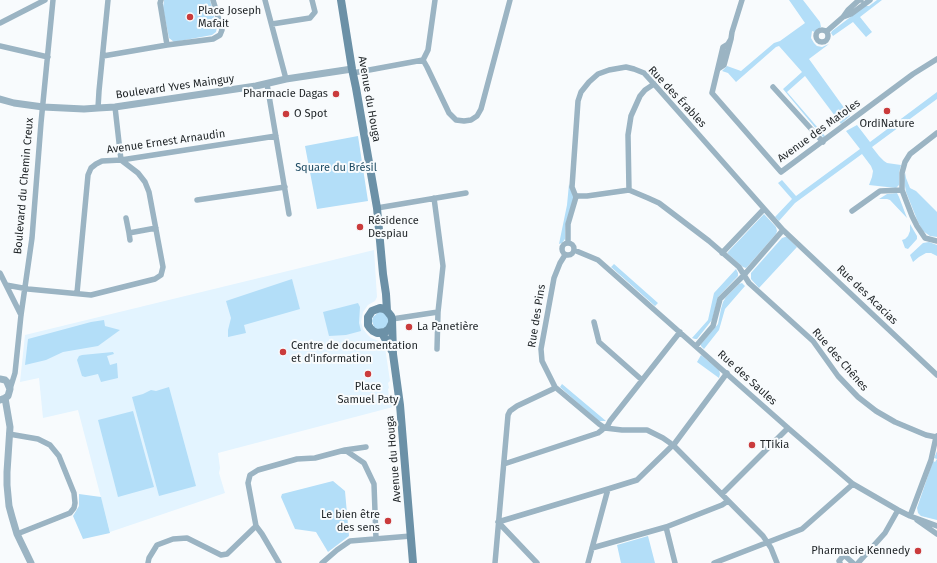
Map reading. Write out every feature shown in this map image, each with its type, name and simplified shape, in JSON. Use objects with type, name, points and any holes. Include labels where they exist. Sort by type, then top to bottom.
[{"type":"main road","name":"Avenue du Houga","points":[[341,0],[377,208],[383,274],[382,294],[384,310]]},
{"type":"main road","points":[[384,310],[391,316],[392,321],[389,330],[382,333],[373,331],[370,328],[368,321],[372,311],[384,310]]},
{"type":"main road","name":"Avenue du Houga","points":[[392,321],[393,354],[400,405],[413,563]]},
{"type":"main road","name":"Avenue du Houga","points":[[382,333],[393,354]]},
{"type":"street","points":[[0,23],[45,0]]},
{"type":"street","name":"Boulevard du Chemin Creux","points":[[10,389],[15,373],[21,315],[32,238],[53,0]]},
{"type":"street","points":[[98,108],[108,0]]},
{"type":"street","points":[[161,0],[160,2],[167,45]]},
{"type":"street","points":[[103,56],[213,39],[220,35],[222,30],[213,0]]},
{"type":"street","points":[[265,0],[286,79]]},
{"type":"street","points":[[272,24],[310,18],[315,12],[312,0]]},
{"type":"street","points":[[423,60],[428,50],[435,0]]},
{"type":"street","points":[[423,60],[428,67],[449,113],[456,120],[464,122],[477,116],[481,109],[510,0]]},
{"type":"street","name":"Avenue des Matoles","points":[[742,0],[731,39],[728,44],[723,47],[712,93],[781,172],[913,74],[937,60]]},
{"type":"street","points":[[827,31],[843,17],[848,10],[859,0],[861,0]]},
{"type":"street","points":[[843,17],[851,14],[870,0]]},
{"type":"street","points":[[0,46],[48,56]]},
{"type":"street","points":[[353,71],[423,60]]},
{"type":"street","name":"Rue des Érables","points":[[568,243],[568,224],[576,197],[572,187],[578,101],[581,92],[598,74],[609,70],[626,67],[644,73],[783,230]]},
{"type":"street","name":"Boulevard Yves Mainguy","points":[[0,99],[14,103],[43,107],[84,109],[115,107],[267,84],[286,79],[353,71]]},
{"type":"street","points":[[267,84],[289,214]]},
{"type":"street","points":[[576,197],[628,190],[628,135],[632,116],[640,96],[645,90],[654,84]]},
{"type":"street","points":[[773,87],[823,142]]},
{"type":"street","points":[[6,285],[25,289],[90,295],[155,279],[161,275],[163,267],[149,192],[145,182],[138,173],[121,160],[115,107]]},
{"type":"street","points":[[937,133],[910,154],[905,162],[902,173],[902,190],[917,226],[925,238],[937,240]]},
{"type":"street","name":"Avenue Ernest Arnaudin","points":[[77,293],[88,175],[90,168],[102,161],[121,160],[276,136]]},
{"type":"street","points":[[197,200],[285,187]]},
{"type":"street","name":"Rue des Chênes","points":[[628,190],[659,203],[709,241],[739,267],[749,283],[813,341],[838,376],[866,404],[895,422],[926,435],[936,437]]},
{"type":"street","points":[[852,211],[880,191],[902,190]]},
{"type":"street","points":[[377,208],[466,193]]},
{"type":"street","points":[[434,198],[443,266],[438,312],[437,349]]},
{"type":"street","points":[[722,253],[764,209]]},
{"type":"street","points":[[126,218],[130,240]]},
{"type":"street","points":[[129,233],[156,228]]},
{"type":"street","points":[[696,346],[713,326],[720,299],[744,275],[783,230]]},
{"type":"street","name":"Rue des Acacias","points":[[783,230],[937,374]]},
{"type":"street","points":[[568,243],[565,243],[561,248],[562,252],[565,255],[570,255],[574,250]]},
{"type":"street","name":"Rue des Saules","points":[[568,243],[572,245],[574,250],[598,260],[853,484],[898,510],[937,526]]},
{"type":"street","name":"Rue des Pins","points":[[565,255],[554,278],[540,349],[542,361],[555,387],[604,428]]},
{"type":"street","points":[[0,273],[21,315]]},
{"type":"street","points":[[392,321],[438,312]]},
{"type":"street","points":[[594,322],[595,331],[600,342],[642,380]]},
{"type":"street","points":[[504,464],[598,433],[608,425],[680,332]]},
{"type":"street","points":[[15,373],[2,380],[9,385],[10,389],[8,396],[2,400],[10,427],[7,485],[12,517],[17,534],[31,563]]},
{"type":"street","points":[[498,522],[637,480],[673,445],[727,373]]},
{"type":"street","points":[[495,563],[508,415],[510,411],[517,406],[555,387]]},
{"type":"street","points":[[604,428],[647,430],[673,445],[763,536],[768,542],[777,563]]},
{"type":"street","points":[[722,494],[788,428]]},
{"type":"street","points":[[9,434],[38,439],[50,445],[60,456],[74,493],[75,503],[74,508],[70,513],[17,534]]},
{"type":"street","points":[[910,516],[931,460],[936,437]]},
{"type":"street","points":[[279,563],[256,526],[248,484],[250,475],[258,470],[297,459],[315,458],[345,450],[366,447]]},
{"type":"street","points":[[345,450],[364,463],[374,484],[376,539]]},
{"type":"street","points":[[714,563],[802,529],[853,484]]},
{"type":"street","points":[[588,563],[608,490]]},
{"type":"street","points":[[592,548],[666,527],[722,505],[728,501]]},
{"type":"street","points":[[858,563],[885,533],[898,510]]},
{"type":"street","name":"Rue des Saules","points":[[910,516],[937,534]]},
{"type":"street","points":[[498,522],[537,563]]},
{"type":"street","points":[[148,563],[149,558],[157,545],[173,539],[187,538],[221,555],[226,554],[256,526]]},
{"type":"street","points":[[666,527],[675,563]]},
{"type":"street","points":[[322,563],[350,541],[411,536]]},
{"type":"street","points":[[840,563],[839,561],[844,554],[853,563]]},
{"type":"shaded area","points":[[374,250],[377,297],[375,301],[368,305],[363,312],[361,322],[363,329],[367,334],[371,338],[379,341],[385,347],[390,381],[388,383],[388,389],[389,396],[393,398],[393,407],[218,453],[220,468],[219,473],[225,493],[110,532],[78,410],[43,418],[39,378],[20,382],[25,335]]},
{"type":"green space","name":"Place Joseph Mafait","points":[[164,0],[210,0],[217,27],[216,32],[212,35],[174,42],[169,38],[163,8]]},
{"type":"green space","points":[[789,0],[803,0],[820,22],[821,27],[815,32],[812,31],[811,38],[817,46],[822,47],[829,44],[809,59],[850,116],[841,124],[805,76],[787,92],[825,136],[824,137],[783,89],[802,72],[779,46],[736,82],[728,73],[722,71],[727,66],[741,71],[774,43],[780,41],[805,23]]},
{"type":"green space","points":[[877,0],[882,0],[860,17],[872,32],[866,37],[853,22],[833,36],[831,33],[832,31],[865,6],[869,6]]},
{"type":"green space","points":[[937,92],[937,99],[872,147],[887,163],[901,165],[899,185],[896,188],[869,185],[873,171],[862,154],[795,203],[779,221],[775,217],[792,199],[778,183],[782,180],[796,196],[860,149],[846,131],[857,125],[870,142]]},
{"type":"green space","name":"Square du Brésil","points":[[358,136],[368,201],[317,209],[305,146]]},
{"type":"green space","points":[[905,172],[910,188],[916,191],[937,212],[937,237],[930,236],[923,231],[918,222],[906,192],[904,180]]},
{"type":"green space","points":[[569,184],[574,199],[566,222],[565,239],[559,244],[567,205]]},
{"type":"green space","points":[[897,193],[907,218],[890,200],[879,199],[887,194]]},
{"type":"green space","points":[[764,214],[776,227],[776,234],[746,268],[743,267],[727,253]]},
{"type":"green space","points":[[910,224],[917,236],[917,239],[908,249],[905,248],[902,240],[908,236]]},
{"type":"green space","points":[[787,237],[797,247],[759,288],[751,279],[751,273],[782,238]]},
{"type":"green space","points":[[929,242],[937,245],[937,256],[931,253],[926,253],[913,262],[910,255],[923,243]]},
{"type":"green space","points":[[614,264],[658,303],[655,306],[611,267]]},
{"type":"green space","points":[[736,269],[738,276],[718,297],[712,320],[697,339],[692,338],[708,320],[714,293]]},
{"type":"green space","points":[[292,279],[300,309],[244,325],[246,333],[228,337],[231,318],[226,301]]},
{"type":"green space","points":[[742,283],[745,286],[725,309],[719,330],[704,349],[701,344],[718,324],[723,302],[739,284]]},
{"type":"green space","points":[[358,303],[360,307],[359,323],[361,331],[346,335],[329,336],[323,312]]},
{"type":"green space","points":[[380,311],[390,316],[388,327],[378,330],[374,327],[372,321],[373,317]]},
{"type":"green space","points":[[104,320],[105,326],[120,330],[98,346],[63,352],[46,360],[25,365],[28,339],[91,322]]},
{"type":"green space","points":[[113,352],[114,354],[107,356],[110,365],[117,363],[118,378],[101,382],[98,374],[85,377],[82,376],[77,360],[79,356]]},
{"type":"green space","points":[[701,355],[719,370],[719,378],[697,362]]},
{"type":"green space","points":[[562,384],[606,421],[598,421],[560,387]]},
{"type":"green space","points":[[169,387],[196,486],[159,496],[132,397],[151,390],[156,391]]},
{"type":"green space","points":[[133,411],[154,487],[118,497],[98,420]]},
{"type":"green space","points":[[937,451],[937,459],[934,458]]},
{"type":"green space","points":[[937,459],[937,520],[921,516],[918,513],[917,508],[933,461],[935,462]]},
{"type":"green space","points":[[333,481],[345,491],[349,536],[328,552],[316,532],[295,529],[281,497],[282,494]]},
{"type":"green space","points":[[79,494],[101,497],[110,533],[83,539],[73,516],[79,506]]},
{"type":"green space","points":[[648,536],[655,563],[621,563],[617,545]]},
{"type":"place","name":"Place Joseph Mafait","points":[[190,17]]},
{"type":"place","name":"Pharmacie Dagas","points":[[336,94]]},
{"type":"place","name":"OrdiNature","points":[[887,111]]},
{"type":"place","name":"O Spot","points":[[286,114]]},
{"type":"place","name":"Résidence Despiau","points":[[360,227]]},
{"type":"place","name":"La Panetière","points":[[409,327]]},
{"type":"place","name":"Centre de documentation et d'information","points":[[283,352]]},
{"type":"place","name":"Place Samuel Paty","points":[[368,374]]},
{"type":"place","name":"TTikia","points":[[752,445]]},
{"type":"place","name":"Le bien être des sens","points":[[388,521]]},
{"type":"place","name":"Pharmacie Kennedy","points":[[918,551]]}]
